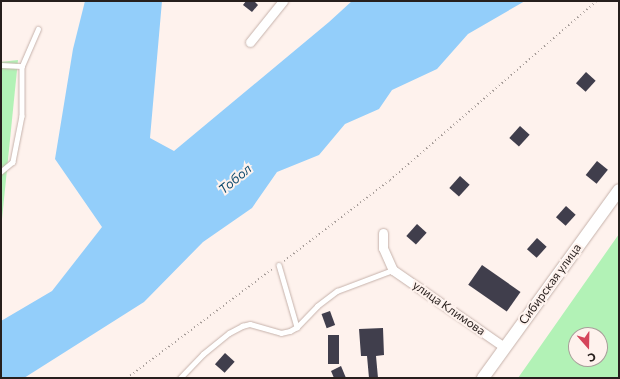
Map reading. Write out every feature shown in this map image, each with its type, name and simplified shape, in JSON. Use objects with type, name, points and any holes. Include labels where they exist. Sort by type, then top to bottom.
[{"type":"street","points":[[250,42],[283,1]]},
{"type":"street","name":"Сибирская улица","points":[[483,378],[619,190]]},
{"type":"street","points":[[383,233],[383,248],[393,270]]},
{"type":"street","name":"улица Климова","points":[[393,270],[504,347]]},
{"type":"lane","points":[[1,172],[13,162],[22,116],[22,66],[38,29]]},
{"type":"lane","points":[[1,65],[22,66]]},
{"type":"lane","points":[[278,265],[297,327]]},
{"type":"lane","points":[[180,378],[203,354],[229,333],[242,326],[250,324],[280,333],[290,331],[297,327],[317,306],[337,291],[393,270]]},
{"type":"path","points":[[127,378],[390,180],[597,1]]},
{"type":"green space","points":[[18,60],[2,219],[1,219],[1,62]]},
{"type":"green space","points":[[619,234],[619,378],[518,378]]},
{"type":"water","name":"Тобол","points":[[85,1],[162,1],[150,138],[174,151],[329,22],[352,1],[525,1],[468,34],[437,69],[392,90],[379,109],[345,124],[319,155],[277,172],[252,208],[203,242],[144,302],[24,378],[1,378],[1,321],[52,291],[102,227],[55,159],[73,49]]},
{"type":"building","points":[[246,1],[254,1],[258,5],[252,12],[243,5]]},
{"type":"building","points":[[586,72],[596,81],[586,92],[576,83]]},
{"type":"building","points":[[520,126],[530,135],[519,147],[509,138]]},
{"type":"building","points":[[597,161],[608,170],[597,184],[586,175]]},
{"type":"building","points":[[460,176],[470,185],[459,197],[449,188]]},
{"type":"building","points":[[566,206],[576,215],[566,226],[556,217]]},
{"type":"building","points":[[417,224],[427,233],[416,245],[406,236]]},
{"type":"building","points":[[537,238],[547,247],[537,258],[527,249]]},
{"type":"building","points":[[482,265],[521,292],[507,312],[468,285]]},
{"type":"building","points":[[330,311],[335,325],[327,328],[322,314]]},
{"type":"building","points":[[383,328],[384,355],[376,356],[378,378],[369,378],[367,356],[361,356],[359,329]]},
{"type":"building","points":[[328,335],[339,335],[339,364],[328,364]]},
{"type":"building","points":[[225,353],[235,362],[225,373],[215,364]]},
{"type":"building","points":[[341,366],[346,378],[334,378],[331,371]]}]
